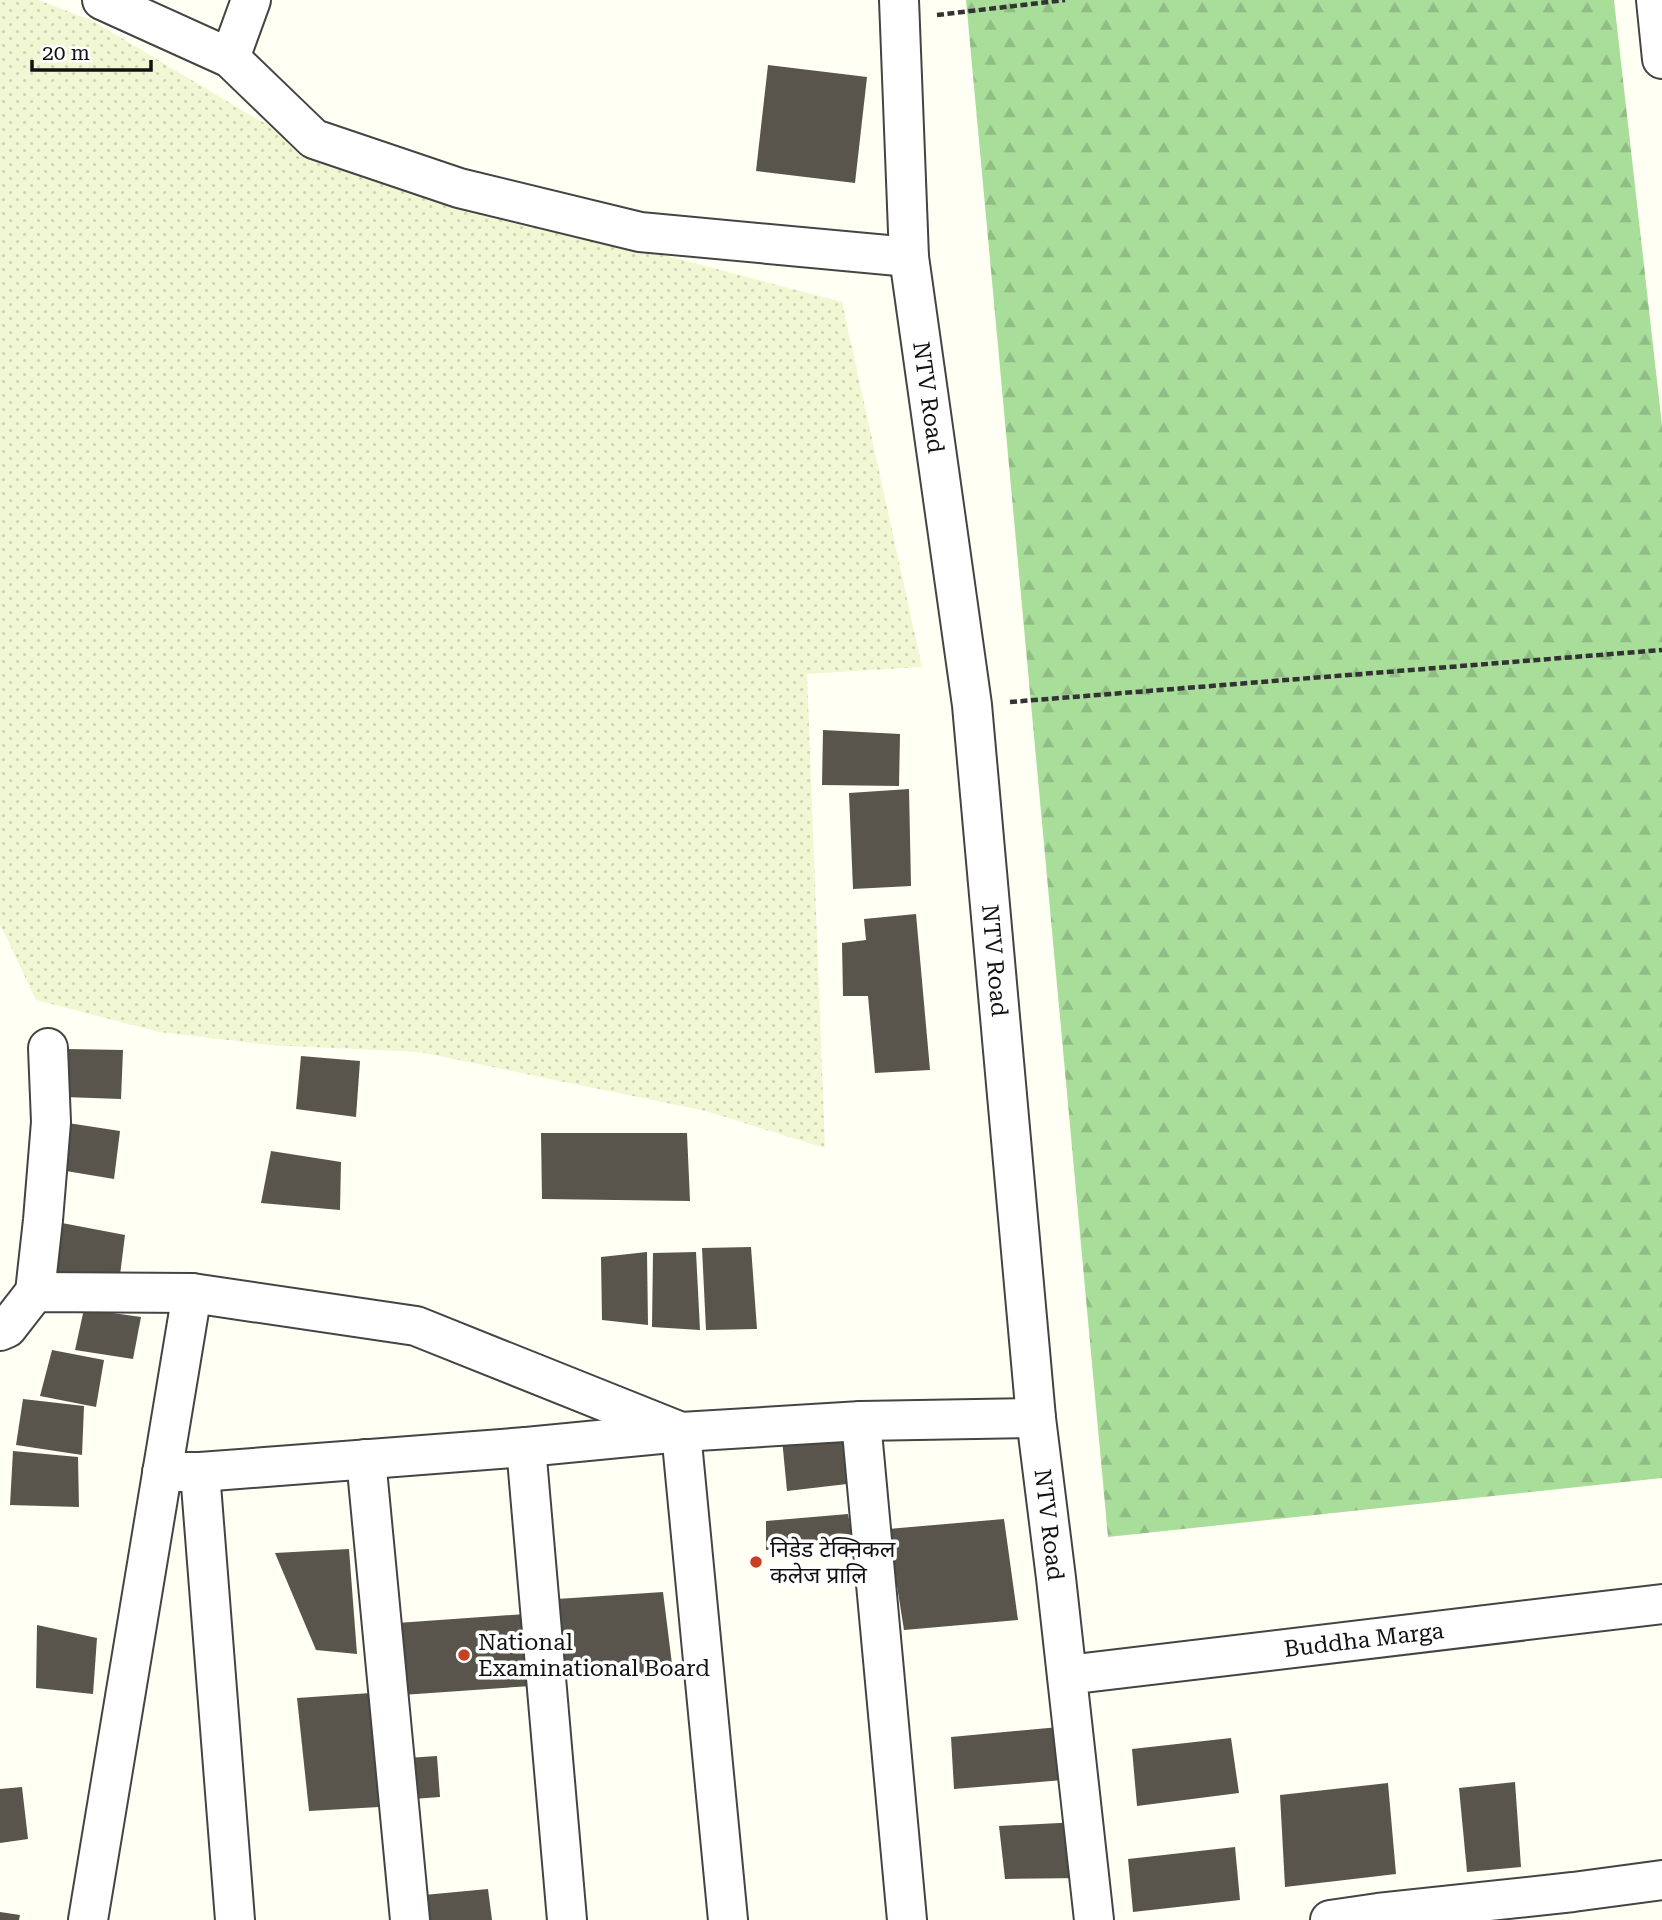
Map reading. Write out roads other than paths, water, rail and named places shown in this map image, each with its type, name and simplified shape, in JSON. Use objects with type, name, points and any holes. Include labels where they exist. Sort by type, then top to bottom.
[{"type":"street","points":[[102,0],[230,58],[314,139],[459,188],[640,232],[909,257]]},
{"type":"street","points":[[230,58],[251,0]]},
{"type":"street","points":[[1656,0],[1662,59]]},
{"type":"street","name":"NTV Road","points":[[900,9],[909,257],[972,705],[1036,1418],[1094,1920]]},
{"type":"street","points":[[0,1331],[7,1328],[35,1292],[51,1122],[48,1048]]},
{"type":"street","points":[[35,1292],[192,1293],[416,1326],[681,1432]]},
{"type":"street","points":[[88,1920],[192,1293]]},
{"type":"street","points":[[162,1472],[200,1472],[526,1447],[681,1432],[861,1421],[1036,1418]]},
{"type":"street","points":[[861,1421],[907,1920]]},
{"type":"street","points":[[681,1432],[728,1920]]},
{"type":"street","points":[[526,1447],[567,1920]]},
{"type":"street","points":[[366,1459],[410,1920]]},
{"type":"street","points":[[200,1472],[235,1920]]},
{"type":"street","name":"Buddha Marga","points":[[1067,1675],[1662,1604]]},
{"type":"street","points":[[1330,1920],[1574,1906],[1662,1880]]},
{"type":"place","name":"निडेड टेक्निकल कलेज प्रालि","points":[[756,1562]]},
{"type":"place","name":"National Examinational Board","points":[[464,1655]]}]
